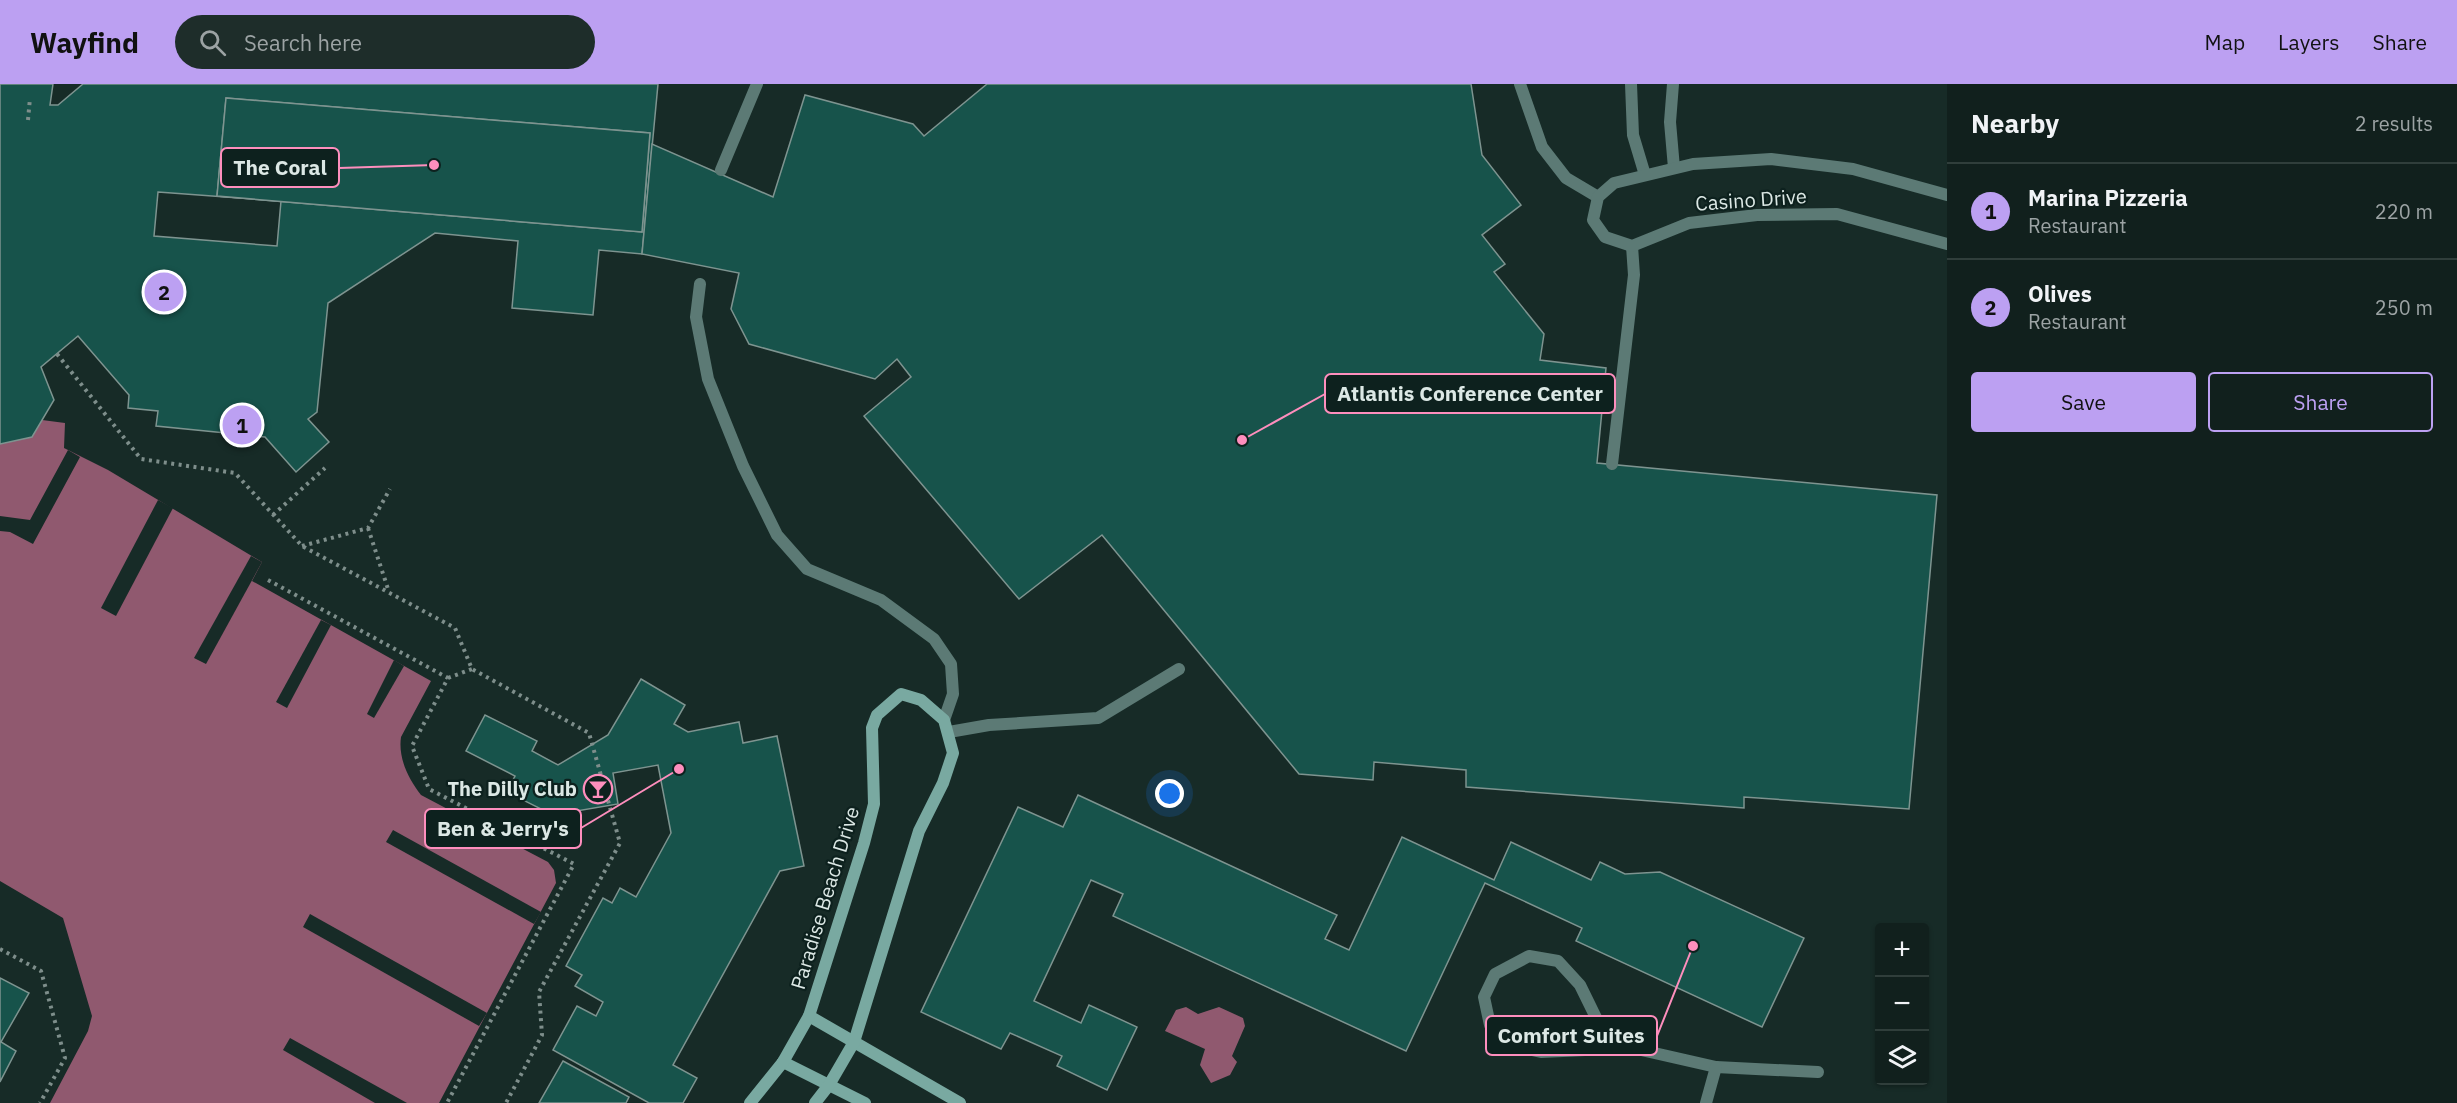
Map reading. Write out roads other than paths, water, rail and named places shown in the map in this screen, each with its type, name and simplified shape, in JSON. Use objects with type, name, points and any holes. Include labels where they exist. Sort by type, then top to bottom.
[{"type":"street","points":[[721,170],[757,84]]},
{"type":"street","points":[[1520,84],[1542,147],[1566,178],[1598,197],[1593,220],[1605,237],[1632,246],[1634,275],[1612,464]]},
{"type":"street","points":[[1631,84],[1633,135],[1645,175]]},
{"type":"street","points":[[1674,84],[1670,122],[1674,168]]},
{"type":"street","name":"Casino Drive","points":[[1598,197],[1614,183],[1674,168],[1693,164],[1771,159],[1853,169],[1947,195]]},
{"type":"street","name":"Casino Drive","points":[[1632,246],[1689,223],[1757,215],[1837,214],[1947,244]]},
{"type":"street","points":[[700,284],[696,317],[708,379],[743,466],[777,535],[807,568],[881,600],[934,639],[951,664],[952,694],[944,720]]},
{"type":"street","points":[[949,732],[989,724],[1098,718],[1179,669]]},
{"type":"street","name":"Paradise Beach Drive","points":[[750,1103],[783,1062],[809,1016],[864,843],[874,804],[872,728],[877,715],[902,694],[921,700],[944,720],[953,753],[943,783],[919,831],[854,1042],[830,1085],[815,1103]]},
{"type":"street","points":[[1605,1036],[1585,1050],[1541,1052],[1511,1046],[1490,1025],[1484,997],[1495,974],[1529,956],[1558,961],[1580,985],[1605,1036],[1629,1047],[1716,1067],[1818,1072]]},
{"type":"street","points":[[809,1016],[960,1103]]},
{"type":"street","points":[[783,1062],[865,1103]]},
{"type":"street","points":[[1706,1103],[1716,1067]]},
{"type":"place","name":"The Coral","points":[[434,165]]},
{"type":"place","name":"Olives","points":[[164,292]]},
{"type":"place","name":"Marina Pizzeria","points":[[242,425]]},
{"type":"place","name":"Atlantis Conference Center","points":[[1242,440]]},
{"type":"place","name":"Ben & Jerry's","points":[[679,769]]},
{"type":"place","name":"The Dilly Club","points":[[598,789]]},
{"type":"place","name":"Comfort Suites","points":[[1693,946]]}]
